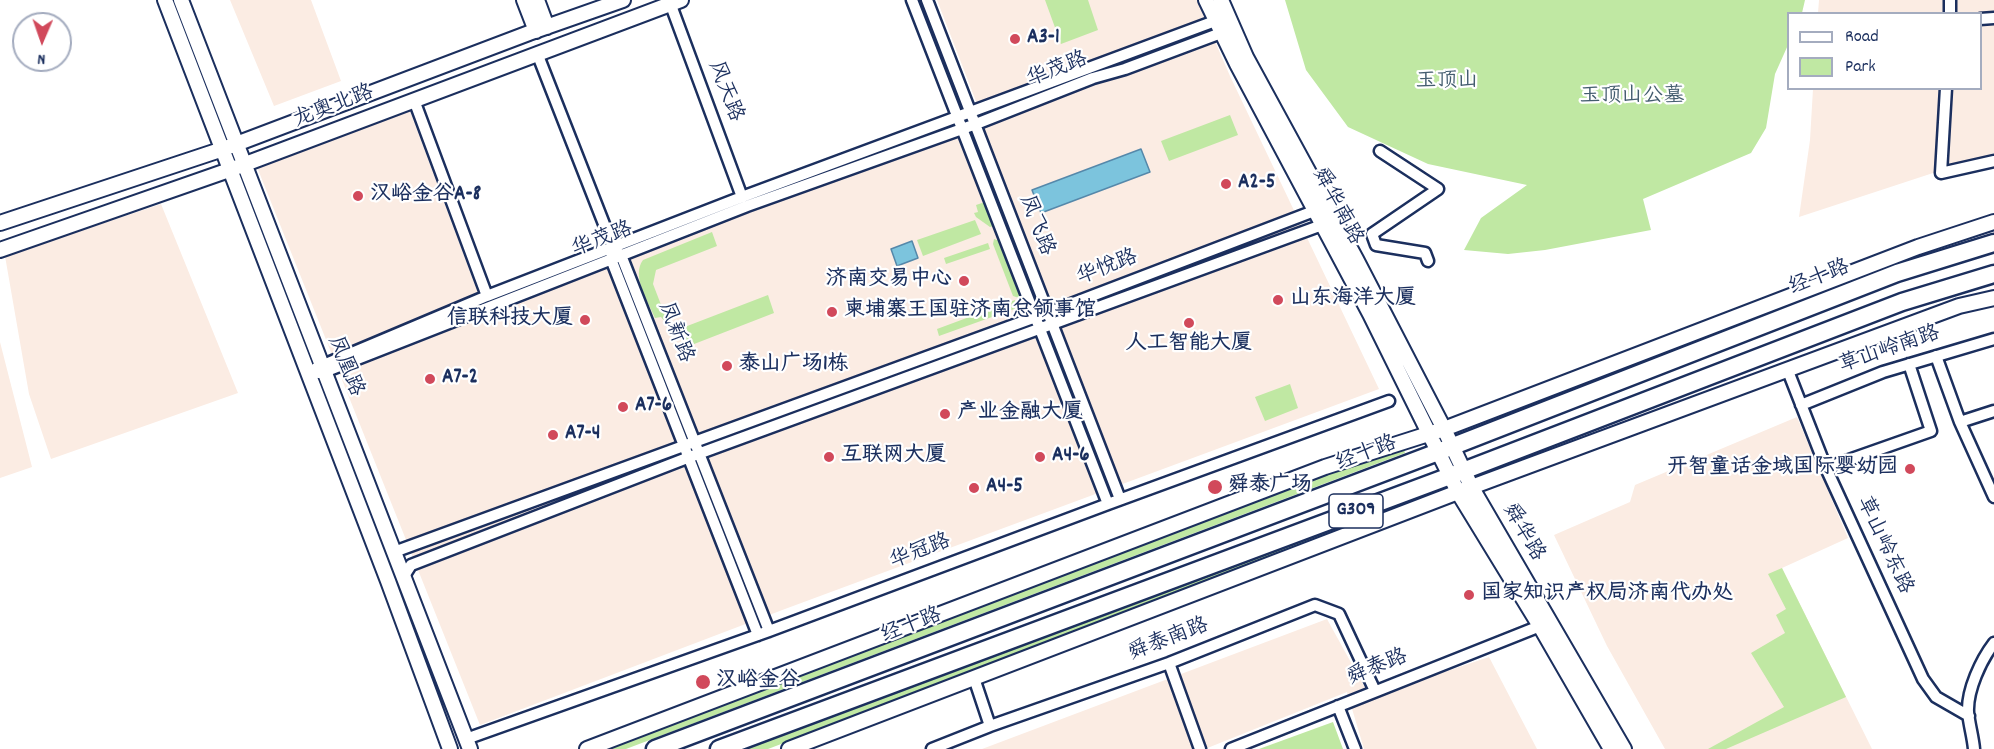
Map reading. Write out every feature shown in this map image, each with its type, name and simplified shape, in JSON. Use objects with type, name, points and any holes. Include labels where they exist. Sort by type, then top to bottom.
[{"type":"highway","name":"经十路","points":[[655,749],[1445,449],[1897,273],[1994,243]]},
{"type":"highway","name":"G309","points":[[719,749],[1457,473],[1902,302],[1994,274]]},
{"type":"main road","name":"凤凰路","points":[[165,0],[223,149],[238,167]]},
{"type":"main road","name":"凤凰路","points":[[181,0],[236,144],[238,167],[318,370],[404,576],[468,744]]},
{"type":"main road","points":[[524,0],[541,29]]},
{"type":"main road","points":[[537,0],[541,29]]},
{"type":"main road","name":"龙奥北路","points":[[0,223],[223,149],[623,0]]},
{"type":"main road","name":"舜华南路","points":[[1206,0],[1314,212],[1370,314],[1429,434]]},
{"type":"main road","name":"舜华南路","points":[[1221,0],[1246,57],[1356,259],[1444,429]]},
{"type":"main road","name":"龙奥北路","points":[[0,250],[238,167],[674,2]]},
{"type":"main road","name":"经十路","points":[[587,749],[1316,471],[1444,429],[1918,247],[1994,222]]},
{"type":"main road","points":[[789,749],[1465,490],[1959,306],[1994,298]]},
{"type":"main road","name":"凤凰路","points":[[318,370],[388,580],[450,749]]},
{"type":"main road","name":"舜华路","points":[[1444,429],[1445,449]]},
{"type":"main road","name":"舜华路","points":[[1429,434],[1445,449],[1540,626],[1611,749]]},
{"type":"main road","name":"舜华路","points":[[1465,490],[1624,749]]},
{"type":"street","name":"凤飞路","points":[[912,0],[1107,504]]},
{"type":"street","name":"凤飞路","points":[[927,0],[1120,499]]},
{"type":"street","name":"风天路","points":[[674,2],[742,197]]},
{"type":"street","name":"华茂路","points":[[318,370],[487,296],[615,254],[742,197],[971,112],[1218,27]]},
{"type":"street","name":"华茂路","points":[[318,370],[615,254],[976,124],[1093,78],[1125,69],[1218,27]]},
{"type":"street","name":"凤新路","points":[[537,53],[615,254],[695,441],[769,631]]},
{"type":"street","points":[[1946,90],[1941,173],[1994,161]]},
{"type":"street","points":[[414,100],[487,296]]},
{"type":"street","points":[[1380,152],[1438,189],[1372,234],[1376,245],[1425,253],[1428,261]]},
{"type":"street","name":"华悦路","points":[[394,552],[1314,212]]},
{"type":"street","points":[[404,576],[411,565],[687,458],[1322,225]]},
{"type":"street","points":[[615,254],[682,445],[758,635]]},
{"type":"street","name":"草山岭南路","points":[[1801,405],[1883,372],[1994,339]]},
{"type":"street","points":[[1936,356],[1960,422],[1994,497]]},
{"type":"street","points":[[1826,468],[1931,431],[1909,364]]},
{"type":"street","name":"草山岭东路","points":[[1788,371],[1826,468],[1923,680],[1936,697],[1969,716]]},
{"type":"street","name":"华冠路","points":[[468,744],[1120,499],[1389,401]]},
{"type":"street","points":[[1960,422],[1994,411]]},
{"type":"street","name":"舜泰南路","points":[[932,749],[990,726],[1169,663],[1315,605],[1339,614],[1375,692]]},
{"type":"street","name":"舜泰路","points":[[1232,749],[1540,626]]},
{"type":"street","points":[[1974,749],[1969,716],[1970,699],[1978,667],[1994,643]]},
{"type":"street","points":[[1169,663],[1200,749]]},
{"type":"street","points":[[974,678],[990,726]]},
{"type":"street","points":[[1338,706],[1355,749]]},
{"type":"shaded area","points":[[230,0],[311,0],[341,81],[274,106]]},
{"type":"shaded area","name":"汉峪金谷","points":[[937,0],[1197,0],[1230,76],[1379,389],[785,609],[480,725],[257,167],[410,111],[482,304],[977,104]]},
{"type":"shaded area","points":[[1819,0],[1994,0],[1994,153],[1799,217],[1810,140],[1813,90],[1982,90],[1982,12],[1818,12]]},
{"type":"shaded area","points":[[161,204],[238,393],[51,459],[29,394],[5,256]]},
{"type":"shaded area","points":[[0,342],[32,467],[0,478]]},
{"type":"shaded area","points":[[1797,417],[1848,538],[1782,568],[1872,749],[1665,749],[1607,646],[1554,535],[1630,502],[1635,485]]},
{"type":"shaded area","points":[[1327,619],[1370,697],[1489,657],[1537,749],[1364,749],[1347,692],[1205,749],[982,749]]},
{"type":"green space","points":[[1045,0],[1088,0],[1098,30],[1061,44]]},
{"type":"green space","points":[[1285,0],[1805,0],[1802,12],[1787,12],[1787,47],[1775,74],[1766,128],[1751,153],[1643,199],[1651,230],[1545,250],[1508,254],[1464,250],[1481,218],[1527,185],[1428,164],[1348,127],[1306,70]]},
{"type":"green space","points":[[1230,115],[1238,135],[1169,161],[1161,141]]},
{"type":"green space","points":[[985,202],[994,226],[990,227],[974,213],[978,212],[976,205]]},
{"type":"green space","points":[[975,220],[981,234],[923,256],[917,240]]},
{"type":"green space","points":[[712,232],[717,246],[656,270],[653,284],[670,328],[661,317],[655,318],[642,289],[640,266],[643,260]]},
{"type":"green space","points":[[994,239],[1000,241],[1019,298],[1013,296],[993,244]]},
{"type":"green space","points":[[988,243],[990,249],[946,264],[944,258]]},
{"type":"green space","points":[[768,295],[774,313],[689,346],[682,328]]},
{"type":"green space","points":[[1015,300],[1017,308],[939,336],[937,329]]},
{"type":"green space","points":[[1290,384],[1298,408],[1265,421],[1255,397]]},
{"type":"green space","points":[[1403,446],[1405,453],[626,749],[605,749]]},
{"type":"green space","points":[[1415,495],[1418,502],[768,749],[747,749]]},
{"type":"green space","points":[[1782,568],[1846,697],[1726,749],[1708,749],[1784,707],[1751,653],[1785,633],[1776,615],[1786,609],[1768,574]]},
{"type":"green space","points":[[1333,722],[1343,749],[1259,749]]},
{"type":"water","points":[[1141,149],[1150,172],[1041,213],[1032,190]]},
{"type":"water","points":[[912,241],[918,258],[897,266],[891,249]]},
{"type":"place","name":"A3-1","points":[[1015,39]]},
{"type":"place","name":"A2-5","points":[[1226,184]]},
{"type":"place","name":"汉峪金谷A-8","points":[[358,196]]},
{"type":"place","name":"济南交易中心","points":[[964,281]]},
{"type":"place","name":"山东海洋大厦","points":[[1278,300]]},
{"type":"place","name":"柬埔寨王国驻济南总领事馆","points":[[832,312]]},
{"type":"place","name":"信联科技大厦","points":[[585,320]]},
{"type":"place","name":"人工智能大厦","points":[[1189,323]]},
{"type":"place","name":"泰山广场1栋","points":[[727,366]]},
{"type":"place","name":"A7-2","points":[[430,379]]},
{"type":"place","name":"A7-6","points":[[623,407]]},
{"type":"place","name":"产业金融大厦","points":[[945,414]]},
{"type":"place","name":"A7-4","points":[[553,435]]},
{"type":"place","name":"互联网大厦","points":[[829,457]]},
{"type":"place","name":"A4-6","points":[[1040,457]]},
{"type":"place","name":"开智童话金域国际婴幼园","points":[[1910,469]]},
{"type":"place","name":"舜泰广场","points":[[1215,487]]},
{"type":"place","name":"A4-5","points":[[974,488]]},
{"type":"place","name":"国家知识产权局济南代办处","points":[[1469,595]]},
{"type":"place","name":"汉峪金谷","points":[[703,682]]},
{"type":"park label","name":"玉顶山","points":[[1447,83]]},
{"type":"park label","name":"玉顶山公墓","points":[[1632,98]]}]
